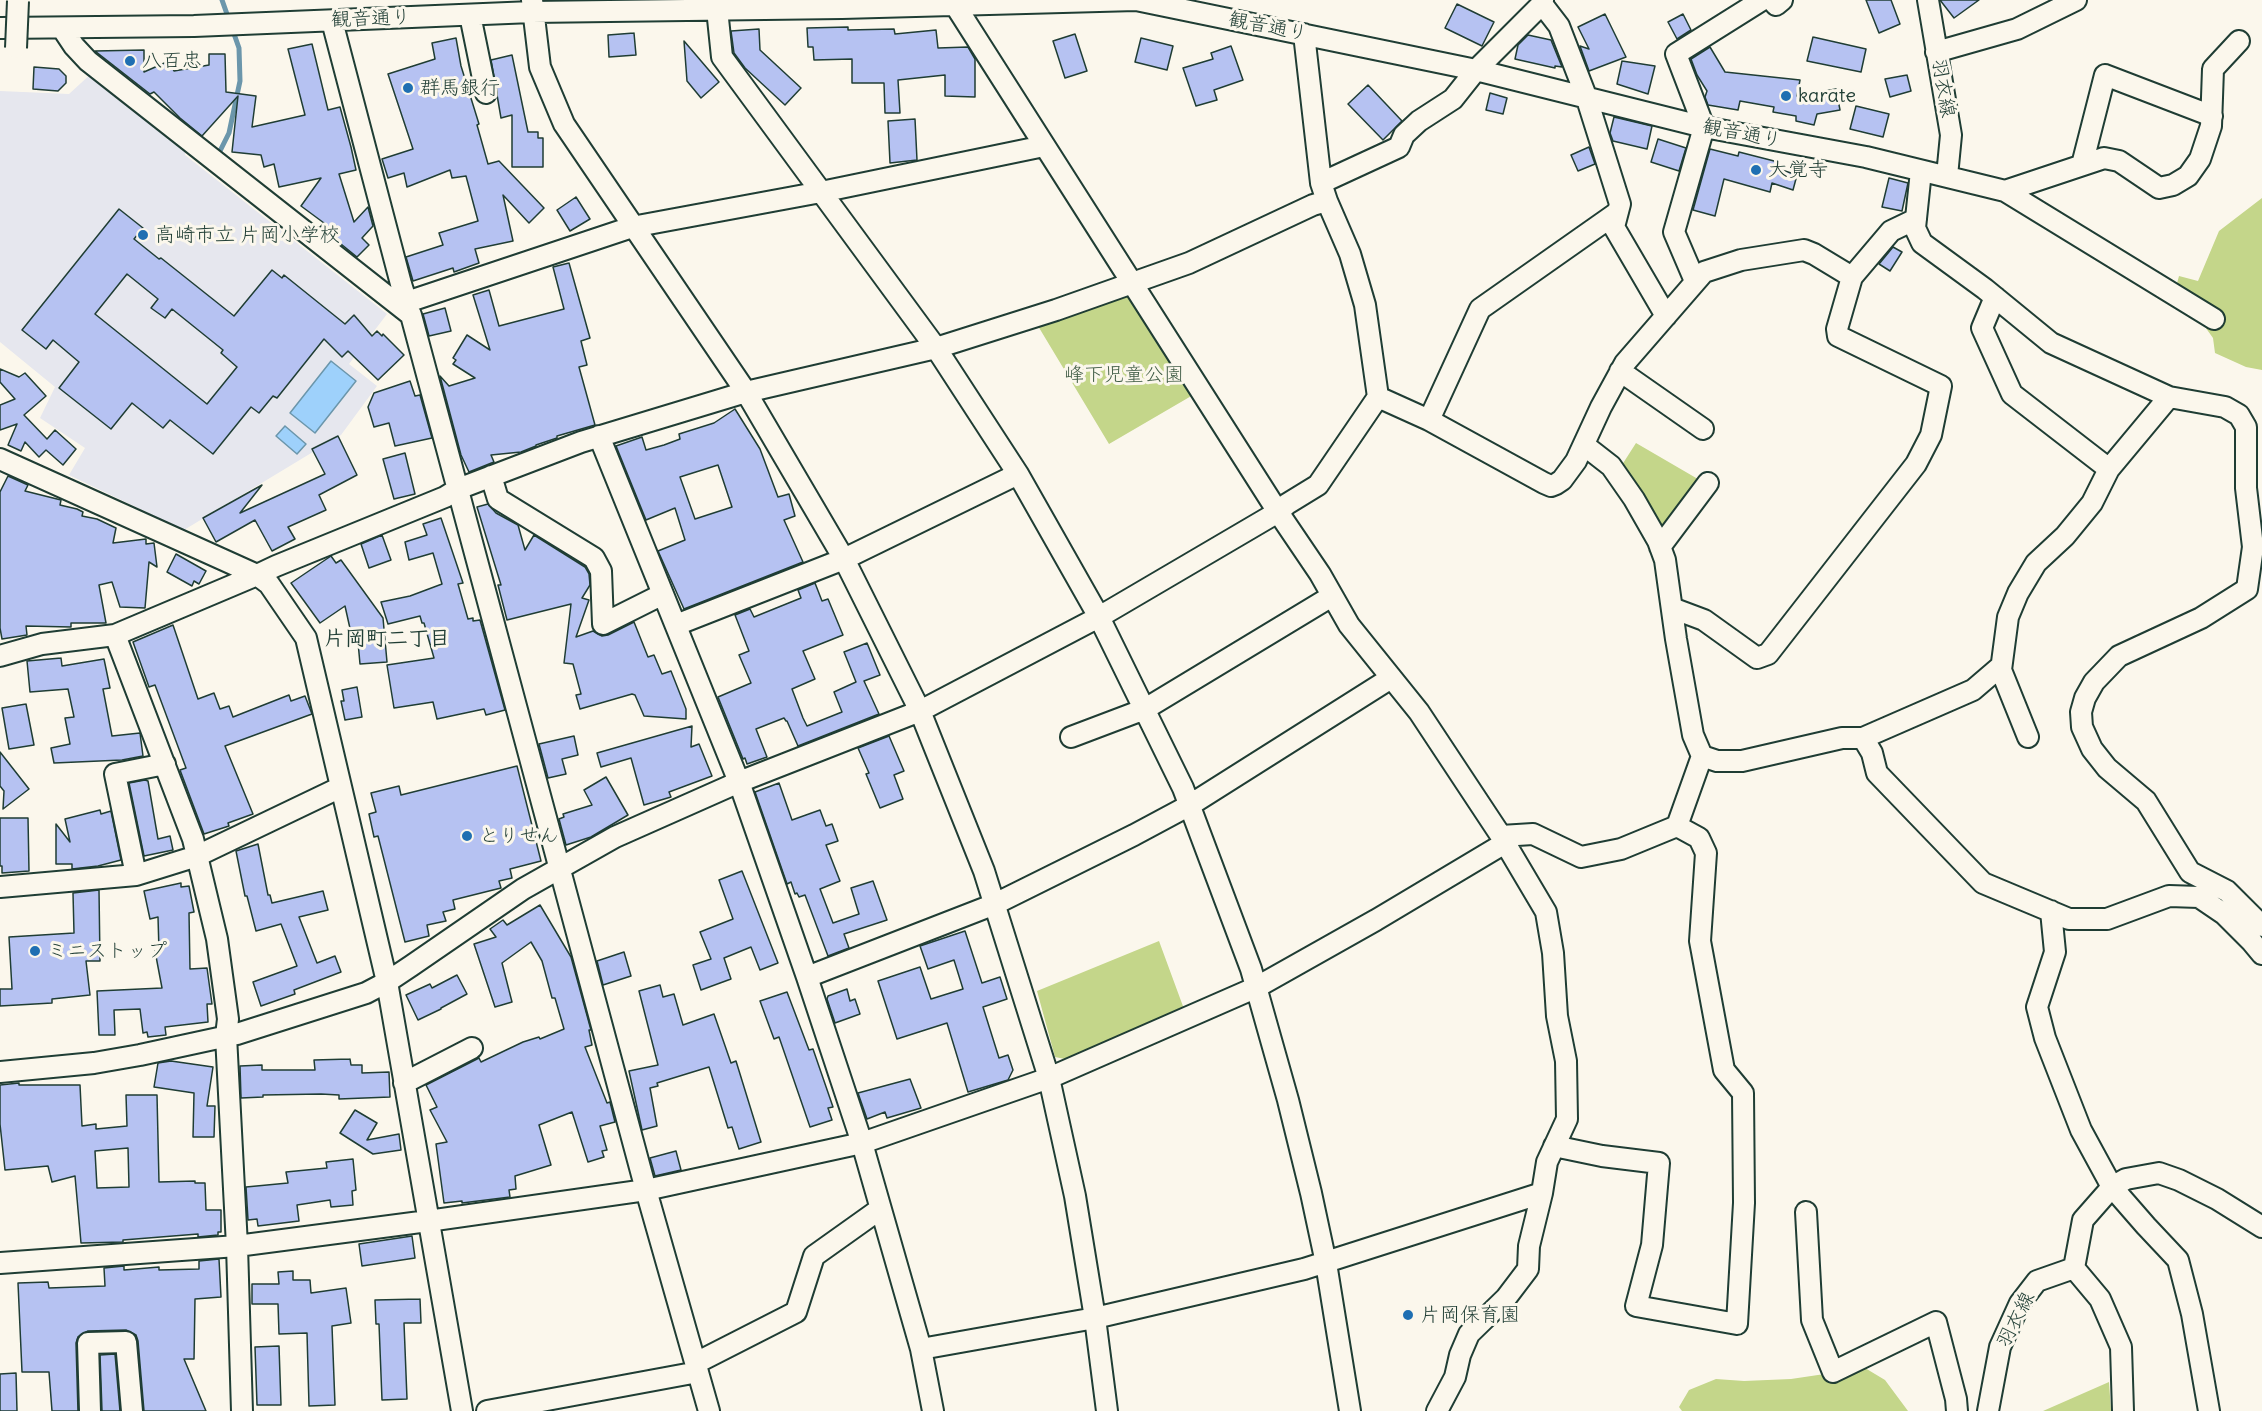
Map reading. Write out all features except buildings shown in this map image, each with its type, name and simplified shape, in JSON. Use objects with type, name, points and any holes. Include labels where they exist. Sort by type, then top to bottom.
[{"type":"street","name":"観音通り","points":[[0,28],[332,21],[470,15],[532,6],[717,9],[844,4],[1136,0],[1476,70],[1704,127],[1866,157],[2005,191],[2214,319]]},
{"type":"street","points":[[1695,281],[1674,232],[1704,127],[1676,54],[1762,0]]},
{"type":"street","points":[[1772,0],[1776,5],[1782,0]]},
{"type":"street","name":"羽衣線","points":[[1928,0],[1951,135],[1947,176]]},
{"type":"street","points":[[1936,52],[2018,29],[2076,0]]},
{"type":"street","points":[[16,48],[18,1]]},
{"type":"street","points":[[950,2],[1354,633],[1419,712],[1503,840],[1546,912],[1554,953],[1557,1016],[1566,1061],[1568,1119],[1547,1162],[1529,1246],[1528,1269],[1506,1298],[1469,1334],[1460,1355],[1455,1377],[1437,1411]]},
{"type":"street","points":[[0,656],[42,644],[115,635],[445,497],[458,489],[599,436],[746,392],[936,348],[1190,263],[1313,205],[1324,192],[1399,147],[1404,135],[1419,121],[1453,99],[1476,70],[1543,2],[1559,26],[1586,96],[1620,204],[1614,227],[1666,316]]},
{"type":"street","points":[[532,6],[540,68],[564,124],[746,392],[844,559],[920,711],[995,904],[1049,1078],[1075,1196],[1095,1318],[1107,1411]]},
{"type":"street","points":[[717,9],[722,57],[936,348],[1018,474],[1099,617],[1190,805],[1257,987],[1305,1167],[1326,1263],[1350,1411]]},
{"type":"street","points":[[470,15],[486,93]]},
{"type":"street","points":[[332,21],[646,1190],[709,1411]]},
{"type":"street","points":[[62,28],[88,61],[409,308]]},
{"type":"street","points":[[0,1072],[94,1063],[226,1036],[366,993],[387,982],[523,889],[635,828],[739,782],[920,711],[1099,617],[1278,512],[1318,485],[1378,397],[1365,305],[1350,254],[1324,192],[1304,34]]},
{"type":"street","points":[[2005,191],[2104,158],[2119,161],[2160,188],[2173,185],[2188,176],[2200,159],[2211,126],[2213,69],[2239,41]]},
{"type":"street","points":[[2082,165],[2105,75],[2212,116]]},
{"type":"street","points":[[409,308],[632,227],[821,192],[1044,146]]},
{"type":"street","points":[[1921,171],[1915,228],[1922,243],[2052,343],[2169,397],[2225,407],[2239,415],[2246,427],[2246,488],[2253,547],[2254,586],[2201,618],[2120,656],[2094,682],[2081,712],[2082,728],[2092,750],[2107,768],[2146,801],[2190,872],[2227,891],[2262,926]]},
{"type":"street","points":[[1429,420],[1480,309],[1618,212]]},
{"type":"street","points":[[1672,608],[1704,620],[1757,658],[1768,654],[1916,464],[1931,435],[1941,386],[1838,336],[1837,329],[1852,277],[1891,231],[1916,219]]},
{"type":"street","points":[[1378,397],[1429,420],[1551,486],[1567,474],[1625,363],[1704,272],[1723,264],[1804,250],[1852,277]]},
{"type":"street","points":[[1995,297],[1982,328],[2012,394],[2109,469]]},
{"type":"street","points":[[1620,371],[1703,429]]},
{"type":"street","points":[[2028,736],[2001,666],[2007,617],[2018,592],[2036,563],[2065,536],[2092,504],[2109,469],[2169,397]]},
{"type":"street","points":[[599,436],[739,782],[807,977],[862,1143],[921,1348],[933,1411]]},
{"type":"street","points":[[0,1263],[237,1246],[429,1221],[646,1190],[862,1143],[1049,1078],[1257,987],[1376,920],[1503,840],[1533,834],[1581,857],[1621,849],[1677,826],[1702,756],[1693,735],[1665,560],[1634,499],[1611,466],[1584,445]]},
{"type":"street","points":[[0,459],[257,576],[269,584],[306,638],[387,982],[462,1411]]},
{"type":"street","points":[[676,625],[844,559],[1018,474]]},
{"type":"street","points":[[492,476],[498,498],[594,558],[601,571],[603,624],[663,594]]},
{"type":"street","points":[[1660,547],[1708,483]]},
{"type":"street","points":[[1071,737],[1145,709],[1332,596]]},
{"type":"street","points":[[115,635],[165,764],[197,856],[217,939],[228,1019],[226,1036],[237,1246],[242,1411]]},
{"type":"street","points":[[1702,756],[1717,761],[1742,761],[1842,738],[1863,738],[1972,690],[2001,666]]},
{"type":"street","points":[[807,977],[995,904],[1190,805],[1391,678]]},
{"type":"street","points":[[1863,738],[1872,753],[1877,773],[1983,883],[2068,919],[2108,920],[2169,896],[2199,897],[2224,914],[2262,954]]},
{"type":"street","points":[[136,875],[115,774],[165,764]]},
{"type":"street","points":[[0,887],[136,875],[197,856],[341,788]]},
{"type":"street","points":[[1554,1146],[1602,1156],[1659,1163],[1652,1245],[1636,1306],[1737,1324],[1744,1203],[1743,1093],[1724,1070],[1700,941],[1706,853],[1699,838],[1677,826]]},
{"type":"street","points":[[2051,911],[2055,952],[2037,1007],[2045,1038],[2081,1130],[2112,1186],[2178,1260],[2192,1314],[2209,1411]]},
{"type":"street","points":[[404,1083],[472,1048]]},
{"type":"street","points":[[2123,1411],[2121,1347],[2100,1299],[2074,1268],[2083,1220],[2112,1186],[2126,1179],[2160,1173],[2180,1180],[2217,1199],[2262,1227]]},
{"type":"street","points":[[921,1348],[1095,1318],[1326,1263],[1542,1193]]},
{"type":"street","points":[[487,1411],[697,1368],[796,1312],[814,1256],[880,1209]]},
{"type":"street","points":[[1806,1212],[1812,1320],[1833,1372],[1936,1322],[1957,1411]]},
{"type":"street","name":"羽衣線","points":[[1988,1411],[2000,1347],[2020,1303],[2037,1281],[2074,1268]]},
{"type":"street","points":[[90,1411],[88,1343],[126,1342],[132,1411]]},
{"type":"shaded area","name":"高崎市立 片岡小学校","points":[[93,72],[186,148],[185,155],[387,314],[349,364],[377,386],[341,435],[184,530],[69,475],[85,448],[40,418],[55,387],[0,342],[0,91],[69,94]]},
{"type":"green space","points":[[2262,198],[2262,370],[2246,367],[2215,353],[2213,338],[2203,324],[2180,307],[2173,298],[2179,276],[2198,281],[2219,231]]},
{"type":"green space","name":"峰下児童公園","points":[[1123,294],[1133,297],[1193,395],[1109,444],[1038,326]]},
{"type":"green space","points":[[1636,443],[1703,482],[1662,532],[1620,468]]},
{"type":"green space","points":[[1159,941],[1184,1009],[1065,1059],[1055,1057],[1037,991]]},
{"type":"green space","points":[[1865,1368],[1885,1380],[1908,1411],[1682,1411],[1679,1407],[1689,1390],[1716,1379],[1744,1381],[1791,1379]]},
{"type":"green space","points":[[2109,1382],[2111,1411],[2043,1411]]},
{"type":"water","points":[[331,361],[356,381],[315,433],[290,413]]},
{"type":"water","points":[[285,426],[306,444],[297,454],[276,436]]},
{"type":"waterway","points":[[220,151],[229,133],[240,81],[239,48],[222,0]]},
{"type":"place","name":"八百忠","points":[[130,61]]},
{"type":"place","name":"群馬銀行","points":[[408,88]]},
{"type":"place","name":"karate","points":[[1786,96]]},
{"type":"place","name":"大覚寺","points":[[1756,170]]},
{"type":"place","name":"高崎市立 片岡小学校","points":[[143,235]]},
{"type":"place","name":"とりせん","points":[[467,836]]},
{"type":"place","name":"ミニストップ","points":[[35,951]]},
{"type":"place","name":"片岡保育園","points":[[1408,1315]]},
{"type":"district","name":"片岡町二丁目","points":[[387,639]]}]
